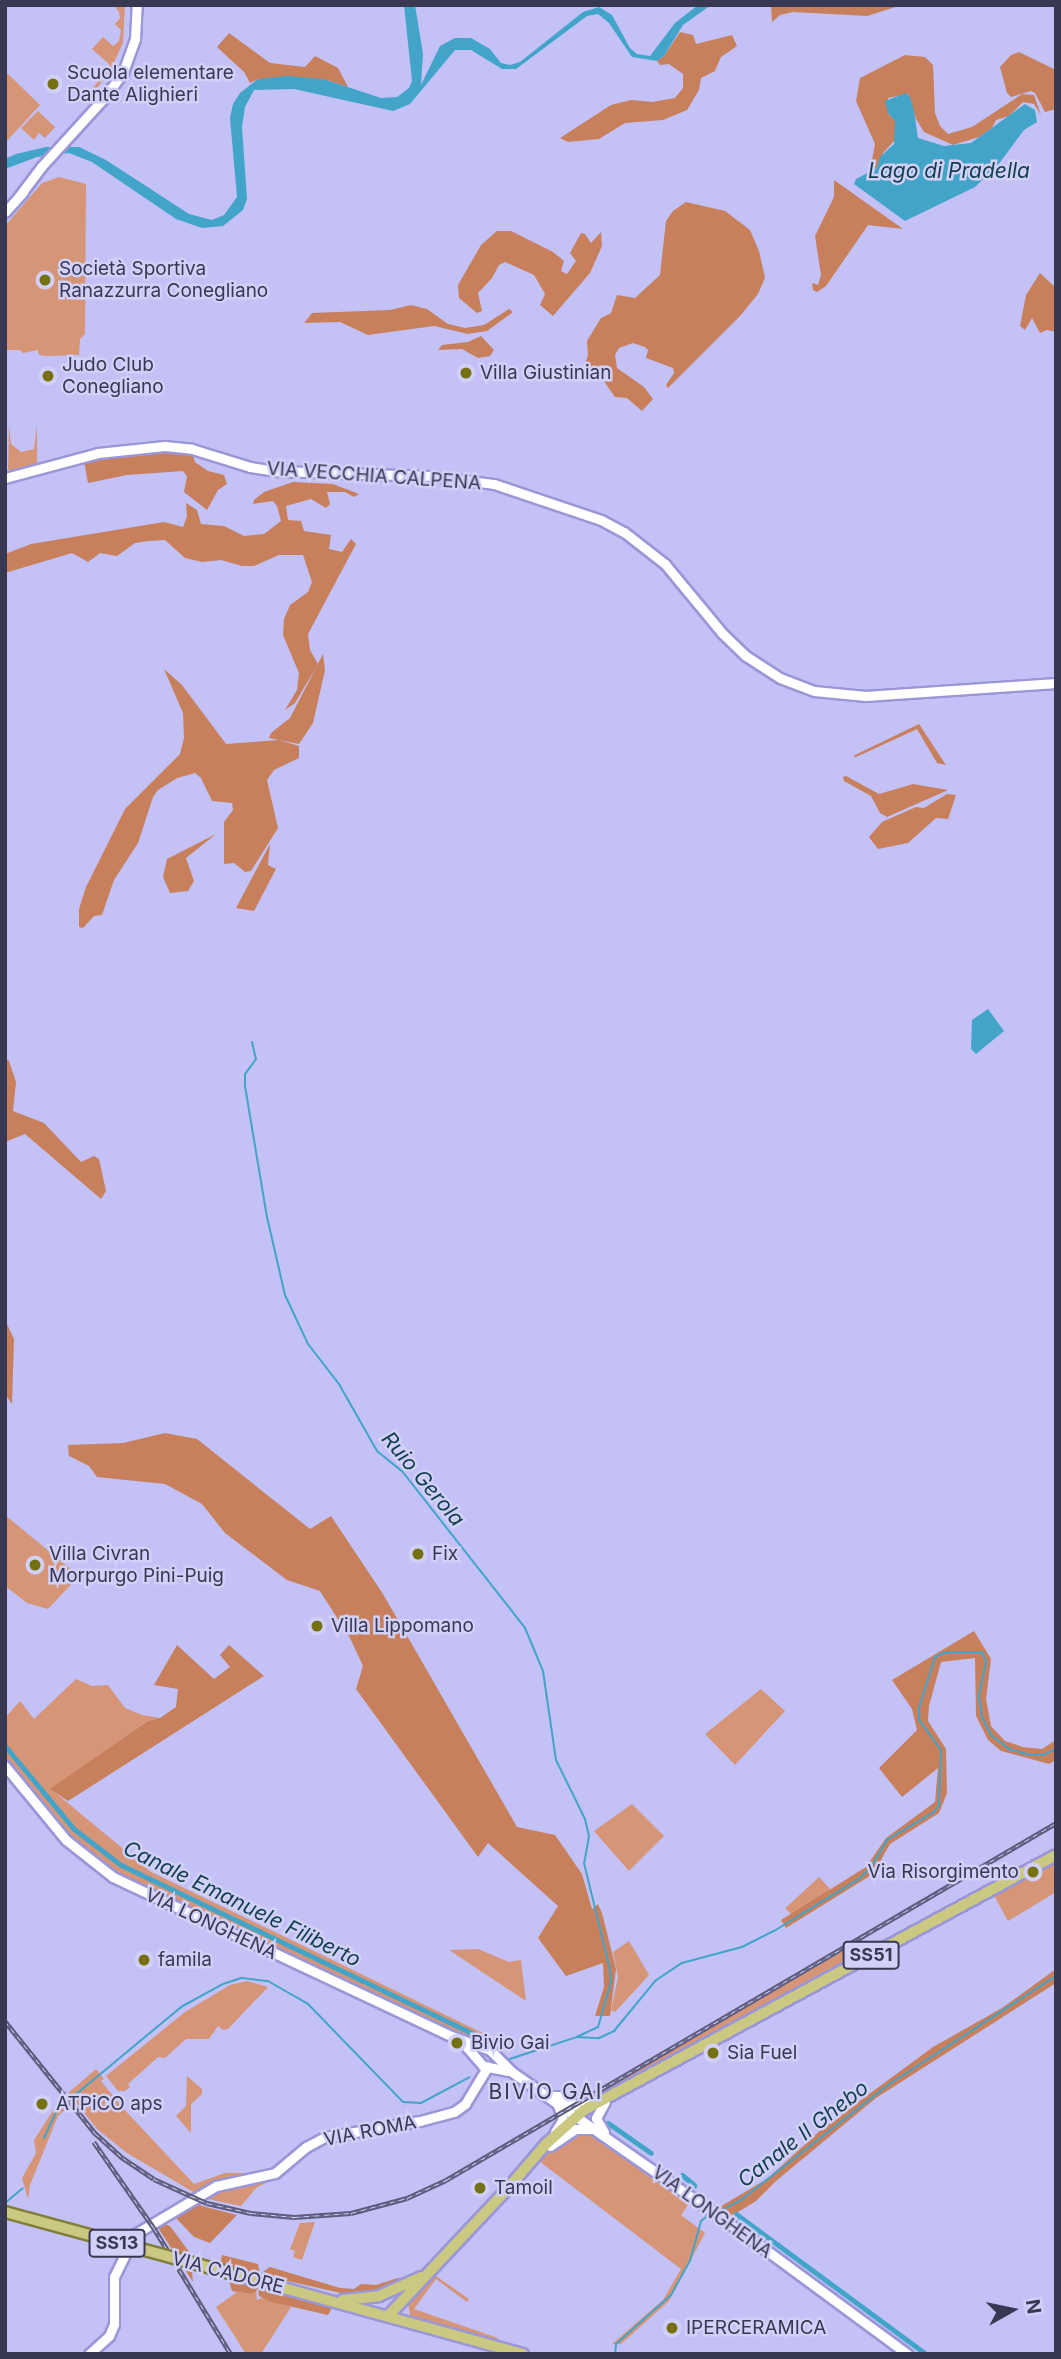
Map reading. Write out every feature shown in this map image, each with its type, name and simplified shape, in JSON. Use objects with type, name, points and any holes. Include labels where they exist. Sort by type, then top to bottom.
[{"type":"main road","name":"SS51","points":[[578,2117],[1056,1855]]},
{"type":"main road","name":"SS51","points":[[578,2117],[634,2082],[687,2055]]},
{"type":"main road","name":"VIA CADORE","points":[[5,2212],[388,2316],[548,2145],[578,2117]]},
{"type":"main road","name":"VIA CADORE","points":[[328,2300],[365,2299],[393,2291],[431,2270]]},
{"type":"main road","points":[[388,2316],[385,2303],[393,2291]]},
{"type":"main road","points":[[405,2300],[406,2314],[415,2324]]},
{"type":"main road","name":"SS13","points":[[388,2316],[523,2354]]},
{"type":"street","points":[[5,212],[123,72],[135,39],[136,5]]},
{"type":"street","name":"VIA VECCHIA CALPENA","points":[[5,478],[90,455],[156,445],[192,449],[250,467],[275,471],[432,477],[494,484],[601,520],[624,532],[665,564],[722,633],[746,656],[780,678],[814,691],[866,696],[1056,683]]},
{"type":"street","name":"VIA LONGHENA","points":[[5,1766],[65,1840],[113,1877],[451,2036],[492,2051],[486,2062]]},
{"type":"street","name":"VIA LONGHENA","points":[[451,2036],[486,2062],[512,2072],[555,2098],[907,2354]]},
{"type":"street","name":"VIA ROMA","points":[[89,2354],[109,2336],[114,2324],[118,2277],[144,2229],[219,2185],[275,2173],[306,2147],[325,2137],[420,2121],[454,2112],[465,2104],[486,2062]]},
{"type":"street","points":[[555,2098],[583,2106],[634,2082]]},
{"type":"street","points":[[548,2145],[563,2122],[555,2098]]},
{"type":"street","points":[[605,2102],[598,2109],[596,2121],[610,2138]]},
{"type":"street","points":[[548,2145],[575,2129],[597,2130]]},
{"type":"shaded area","points":[[114,5],[125,5],[123,43],[109,73],[92,94],[90,92],[110,65],[92,49],[103,37],[113,46],[119,41],[121,30],[115,24],[120,18]]},
{"type":"shaded area","points":[[771,5],[902,5],[867,16],[793,12],[780,15],[772,22]]},
{"type":"shaded area","points":[[680,32],[693,35],[696,44],[732,35],[737,46],[721,57],[715,71],[701,78],[699,90],[687,110],[663,120],[625,123],[599,139],[568,142],[560,138],[611,105],[631,100],[652,102],[675,98],[683,88],[683,74],[669,64],[660,65],[657,61],[664,56]]},
{"type":"shaded area","points":[[229,33],[270,63],[305,67],[315,56],[338,68],[348,87],[323,79],[258,79],[250,83],[244,72],[217,47]]},
{"type":"shaded area","points":[[1019,52],[1056,70],[1056,109],[1045,112],[1035,93],[1031,91],[1011,97],[1007,93],[1000,67],[1011,55]]},
{"type":"shaded area","points":[[905,55],[925,57],[933,65],[935,113],[940,126],[948,134],[972,127],[1022,94],[1034,95],[1041,115],[1034,104],[1023,102],[1009,116],[996,120],[992,128],[979,137],[953,145],[924,132],[916,119],[908,94],[888,98],[888,113],[895,121],[896,139],[883,153],[877,168],[870,171],[875,144],[856,101],[860,78]]},
{"type":"shaded area","points":[[7,73],[40,105],[5,143],[5,75]]},
{"type":"shaded area","points":[[38,111],[55,127],[45,138],[39,133],[34,140],[21,128]]},
{"type":"shaded area","name":"Società Sportiva Ranazzurra Conegliano","points":[[59,177],[86,184],[85,334],[80,339],[79,355],[47,356],[39,355],[38,350],[23,353],[20,350],[5,350],[5,226],[42,183]]},
{"type":"shaded area","points":[[834,180],[903,229],[868,225],[826,286],[817,292],[813,290],[812,283],[818,285],[821,275],[815,236],[834,197]]},
{"type":"shaded area","points":[[686,202],[725,211],[750,230],[759,251],[765,278],[758,294],[740,316],[668,388],[666,385],[674,373],[673,368],[646,358],[648,350],[645,347],[633,343],[619,348],[615,355],[617,368],[644,387],[653,399],[642,411],[627,398],[615,397],[603,380],[581,377],[588,355],[587,341],[601,318],[611,313],[617,295],[635,298],[660,275],[666,221],[673,211]]},
{"type":"shaded area","points":[[497,231],[511,231],[553,252],[564,261],[561,271],[567,274],[576,261],[570,253],[581,233],[585,234],[591,243],[601,232],[602,246],[590,273],[553,316],[540,305],[545,294],[534,275],[505,262],[499,265],[492,278],[478,293],[482,311],[477,313],[459,298],[458,285],[481,245]]},
{"type":"shaded area","points":[[1040,273],[1056,288],[1056,332],[1047,330],[1040,333],[1032,318],[1025,330],[1020,326],[1026,295]]},
{"type":"shaded area","points":[[411,305],[427,309],[448,324],[465,328],[484,325],[509,309],[513,312],[487,331],[468,334],[434,326],[368,335],[340,322],[304,323],[312,313],[390,310]]},
{"type":"shaded area","points":[[481,336],[494,350],[490,356],[478,358],[462,349],[438,350],[442,345],[468,342]]},
{"type":"shaded area","points":[[9,425],[11,444],[21,452],[34,449],[37,425],[37,466],[12,472],[8,469]]},
{"type":"shaded area","points":[[146,449],[192,452],[195,462],[208,471],[224,475],[227,484],[218,490],[207,510],[184,492],[187,476],[183,471],[127,475],[88,483],[84,461]]},
{"type":"shaded area","points":[[293,482],[333,484],[359,494],[354,497],[345,492],[327,492],[330,504],[326,508],[311,499],[286,506],[288,520],[301,521],[304,531],[331,535],[329,549],[342,552],[351,539],[356,544],[308,634],[310,650],[318,664],[295,703],[285,710],[297,690],[299,673],[283,635],[284,619],[290,605],[308,592],[312,582],[303,555],[279,555],[254,566],[242,566],[221,560],[202,562],[185,558],[165,540],[148,541],[135,543],[117,556],[100,553],[88,562],[72,553],[5,573],[5,554],[31,544],[164,522],[183,527],[187,516],[186,503],[197,510],[201,524],[224,526],[244,536],[264,534],[281,521],[277,506],[273,501],[253,504],[254,500],[264,492]]},
{"type":"shaded area","points":[[323,654],[325,670],[313,723],[299,744],[269,738],[271,733],[290,718]]},
{"type":"shaded area","points":[[164,669],[182,685],[226,744],[279,740],[299,746],[299,758],[274,770],[267,780],[278,828],[251,871],[245,872],[234,863],[224,864],[224,822],[233,810],[232,803],[212,801],[201,778],[195,773],[177,778],[158,790],[153,797],[138,843],[114,880],[102,915],[94,916],[83,928],[79,927],[79,909],[86,887],[125,809],[180,754],[184,738],[183,713]]},
{"type":"shaded area","points":[[919,724],[946,765],[937,763],[917,729],[853,756]]},
{"type":"shaded area","points":[[846,776],[879,794],[913,784],[948,790],[887,817],[880,813],[871,796],[844,781],[843,777]]},
{"type":"shaded area","points":[[947,794],[956,795],[948,819],[936,818],[908,843],[878,849],[869,837],[882,822],[916,807],[924,808]]},
{"type":"shaded area","points":[[216,834],[186,858],[194,881],[188,891],[170,893],[163,877],[167,859]]},
{"type":"shaded area","points":[[270,844],[268,865],[276,869],[254,911],[236,908]]},
{"type":"shaded area","points":[[5,1058],[9,1061],[16,1082],[13,1111],[44,1123],[81,1162],[94,1156],[99,1159],[106,1191],[101,1199],[25,1134],[5,1142]]},
{"type":"shaded area","points":[[5,1320],[14,1339],[12,1404],[5,1394]]},
{"type":"shaded area","points":[[165,1433],[197,1439],[310,1529],[331,1516],[383,1594],[517,1827],[555,1835],[582,1874],[592,1909],[598,1904],[602,1913],[616,1969],[610,2016],[595,2016],[604,1987],[603,1963],[566,1976],[538,1938],[558,1906],[488,1843],[478,1857],[356,1689],[363,1666],[350,1638],[320,1591],[287,1580],[225,1533],[202,1504],[165,1484],[97,1477],[89,1466],[69,1456],[68,1445],[123,1443]]},
{"type":"shaded area","points":[[5,1515],[79,1576],[48,1609],[27,1603],[5,1586]]},
{"type":"shaded area","points":[[974,1631],[991,1659],[986,1699],[991,1726],[1005,1741],[1023,1747],[1042,1749],[1056,1740],[1056,1760],[1049,1764],[1001,1751],[988,1740],[976,1716],[975,1658],[941,1662],[929,1706],[928,1721],[946,1749],[947,1793],[939,1813],[890,1844],[873,1874],[786,1928],[781,1920],[866,1867],[886,1838],[935,1802],[938,1768],[902,1797],[879,1768],[917,1730],[912,1709],[892,1680]]},
{"type":"shaded area","points":[[177,1645],[214,1679],[230,1667],[220,1655],[229,1645],[264,1676],[68,1801],[50,1789],[148,1721],[160,1718],[176,1707],[178,1689],[154,1685]]},
{"type":"shaded area","points":[[76,1679],[92,1686],[108,1685],[125,1708],[160,1718],[148,1721],[51,1789],[151,1872],[497,2040],[496,2046],[473,2042],[155,1897],[80,1854],[5,1766],[5,1718],[20,1701],[34,1719]]},
{"type":"shaded area","points":[[761,1689],[785,1711],[735,1765],[705,1734]]},
{"type":"shaded area","points":[[632,1804],[664,1836],[629,1871],[594,1831]]},
{"type":"shaded area","points":[[1056,1855],[1056,1892],[1008,1921],[991,1890]]},
{"type":"shaded area","points":[[819,1877],[830,1889],[796,1920],[785,1908]]},
{"type":"shaded area","points":[[862,1940],[869,1952],[591,2101],[590,2098]]},
{"type":"shaded area","points":[[629,1941],[649,1975],[615,2012],[611,2010],[618,1977],[613,1952]]},
{"type":"shaded area","points":[[478,1949],[509,1962],[521,1960],[526,2001],[449,1950]]},
{"type":"shaded area","points":[[1056,1969],[1056,1983],[876,2098],[776,2181],[756,2201],[730,2217],[718,2208],[767,2179],[823,2128],[933,2047],[1002,2008]]},
{"type":"shaded area","points":[[247,1981],[268,1987],[228,2029],[223,2030],[218,2026],[209,2039],[186,2039],[165,2058],[158,2057],[128,2084],[130,2087],[125,2091],[118,2091],[106,2076],[185,2012],[230,1985]]},
{"type":"shaded area","points":[[96,2069],[104,2079],[101,2081],[122,2107],[194,2184],[225,2173],[254,2173],[272,2169],[251,2176],[221,2179],[195,2193],[127,2153],[97,2129],[75,2101],[58,2116],[30,2185],[28,2199],[22,2178],[36,2153],[34,2140],[59,2101]]},
{"type":"shaded area","points":[[187,2076],[202,2089],[202,2094],[191,2104],[191,2133],[176,2116],[186,2106]]},
{"type":"shaded area","points":[[585,2131],[690,2202],[681,2215],[705,2233],[669,2301],[621,2344],[612,2344],[663,2300],[681,2269],[539,2161],[571,2133]]},
{"type":"shaded area","points":[[271,2180],[256,2188],[241,2206],[203,2198],[229,2186]]},
{"type":"shaded area","points":[[196,2201],[202,2206],[237,2215],[210,2243],[194,2237],[176,2218],[177,2214]]},
{"type":"shaded area","points":[[315,2222],[302,2260],[293,2257],[295,2251],[290,2249],[300,2223]]},
{"type":"shaded area","points":[[163,2223],[170,2226],[190,2253],[193,2282],[157,2226]]},
{"type":"shaded area","points":[[222,2255],[258,2264],[260,2274],[270,2267],[340,2288],[354,2289],[361,2284],[376,2285],[398,2278],[406,2282],[377,2292],[350,2295],[220,2266]]},
{"type":"shaded area","points":[[433,2274],[469,2299],[467,2302],[436,2279],[414,2309],[498,2338],[497,2342],[410,2316],[408,2302]]},
{"type":"shaded area","points":[[228,2278],[332,2308],[328,2315],[271,2302],[259,2296],[258,2289],[252,2294],[232,2291]]},
{"type":"shaded area","points":[[256,2290],[257,2300],[262,2298],[291,2307],[261,2354],[246,2354],[216,2307],[237,2292],[252,2294]]},
{"type":"water","points":[[404,5],[415,5],[423,54],[421,85],[440,46],[455,38],[471,38],[490,49],[501,63],[510,65],[520,62],[583,12],[599,7],[612,15],[630,48],[637,54],[650,56],[675,23],[698,5],[711,5],[683,25],[664,56],[657,61],[632,57],[609,23],[598,14],[587,16],[516,69],[502,69],[471,50],[455,50],[410,104],[393,111],[294,89],[254,90],[245,107],[242,127],[247,199],[243,210],[223,226],[202,228],[176,219],[92,162],[69,153],[37,157],[5,169],[5,159],[16,154],[46,147],[79,147],[106,160],[189,214],[212,220],[224,215],[237,197],[230,118],[233,104],[240,93],[258,79],[287,76],[323,79],[381,98],[397,97],[409,88],[412,81]]},
{"type":"water","name":"Lago di Pradella","points":[[906,93],[914,111],[918,138],[944,146],[971,143],[1025,104],[1035,110],[1037,122],[1024,130],[998,165],[975,187],[905,221],[854,184],[856,179],[877,168],[880,157],[894,144],[895,121],[888,113],[885,101]]},
{"type":"water","points":[[988,1009],[1004,1031],[976,1054],[971,1049],[972,1020]]},
{"type":"waterway","name":"Ruio Gerola","points":[[252,1042],[256,1059],[245,1074],[245,1086],[267,1217],[285,1295],[308,1344],[339,1384],[377,1451],[402,1471],[525,1628],[543,1671],[556,1760],[585,1819],[589,1836],[584,1863],[610,1970],[611,1982],[598,2027],[577,2037]]},
{"type":"waterway","points":[[507,2060],[577,2037],[599,2038],[614,2031],[655,1981],[682,1963],[742,1947],[774,1931],[860,1878],[872,1866],[887,1840],[934,1812],[939,1805],[941,1750],[919,1720],[919,1708],[935,1657],[946,1652],[982,1652],[986,1662],[979,1696],[982,1717],[991,1735],[1009,1749],[1027,1754],[1043,1755],[1056,1749]]},
{"type":"waterway","name":"Canale Emanuele Filiberto","points":[[5,1746],[74,1829],[121,1865],[497,2045]]},
{"type":"waterway","name":"Canale Il Ghebo","points":[[719,2212],[741,2200],[891,2083],[1056,1976]]},
{"type":"waterway","points":[[44,2138],[57,2110],[181,2007],[223,1984],[242,1978],[268,1981],[308,2004],[403,2102],[421,2103],[470,2077]]},
{"type":"waterway","name":"Canale Emanuele Filiberto","points":[[608,2123],[651,2153]]},
{"type":"waterway","name":"Canale Emanuele Filiberto","points":[[682,2175],[694,2185]]},
{"type":"waterway","points":[[5,2203],[23,2188]]},
{"type":"waterway","name":"Canale Il Ghebo","points":[[615,2354],[616,2344],[671,2295],[690,2261],[701,2221],[710,2214]]},
{"type":"waterway","name":"Canale Emanuele Filiberto","points":[[736,2214],[926,2354]]},
{"type":"railway","points":[[5,2021],[95,2133],[123,2158],[154,2179],[207,2203],[251,2213],[294,2217],[351,2213],[407,2198],[446,2180],[1056,1823]]},
{"type":"railway","points":[[94,2142],[154,2228],[231,2354]]},
{"type":"place","name":"Scuola elementare Dante Alighieri","points":[[53,84]]},
{"type":"place","name":"Società Sportiva Ranazzurra Conegliano","points":[[45,280]]},
{"type":"place","name":"Villa Giustinian","points":[[466,373]]},
{"type":"place","name":"Judo Club Conegliano","points":[[48,376]]},
{"type":"place","name":"Fix","points":[[418,1554]]},
{"type":"place","name":"Villa Civran Morpurgo Pini-Puig","points":[[35,1565]]},
{"type":"place","name":"Villa Lippomano","points":[[317,1626]]},
{"type":"place","name":"Via Risorgimento","points":[[1033,1872]]},
{"type":"place","name":"famila","points":[[144,1960]]},
{"type":"place","name":"Bivio Gai","points":[[457,2043]]},
{"type":"place","name":"Sia Fuel","points":[[713,2053]]},
{"type":"place","name":"ATPiCO aps","points":[[42,2104]]},
{"type":"place","name":"Tamoil","points":[[480,2188]]},
{"type":"place","name":"IPERCERAMICA","points":[[672,2328]]},
{"type":"district","name":"BIVIO GAI","points":[[546,2092]]}]
